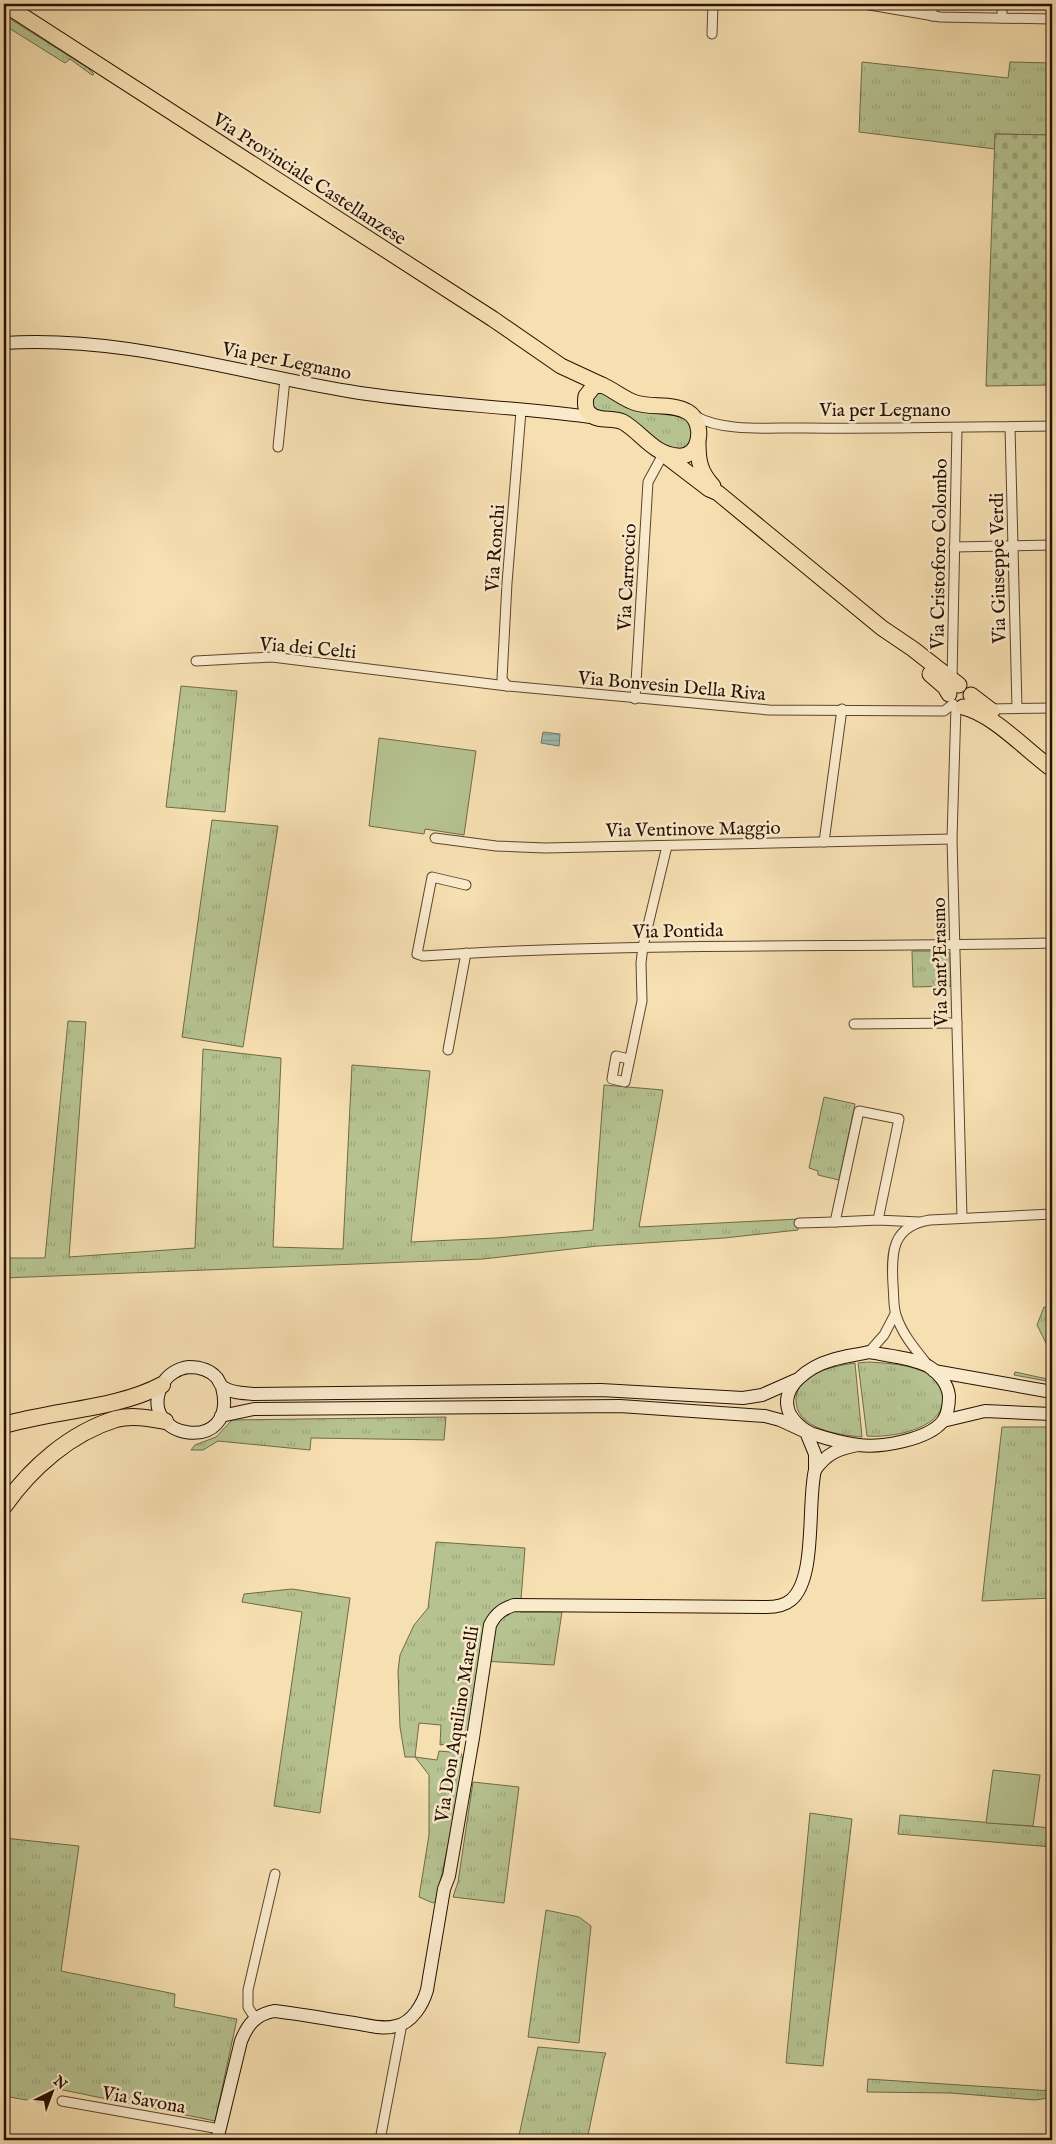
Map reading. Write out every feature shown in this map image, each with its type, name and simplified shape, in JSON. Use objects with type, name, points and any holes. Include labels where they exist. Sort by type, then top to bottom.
[{"type":"highway","points":[[4,1425],[49,1414],[132,1399],[162,1385]]},
{"type":"highway","points":[[4,1506],[38,1465],[89,1431],[116,1419],[146,1417],[166,1421]]},
{"type":"main road","name":"Via Provinciale Castellanzese","points":[[5,5],[493,318],[561,366],[636,403],[678,408],[691,414]]},
{"type":"main road","name":"Via Provinciale Castellanzese","points":[[561,366],[575,381],[585,399],[590,414],[597,418]]},
{"type":"main road","points":[[585,399],[594,386],[602,385]]},
{"type":"main road","points":[[691,414],[698,425],[699,464],[702,472],[718,493],[882,628],[903,651],[945,687],[975,710],[988,717],[1052,769]]},
{"type":"main road","points":[[597,418],[619,420],[630,426],[661,457],[718,493]]},
{"type":"main road","points":[[661,457],[686,455],[691,452],[698,439]]},
{"type":"main road","points":[[958,696],[989,709],[1052,761]]},
{"type":"street","points":[[712,34],[713,4]]},
{"type":"street","points":[[864,4],[932,16],[1052,19]]},
{"type":"street","points":[[932,4],[932,16]]},
{"type":"street","points":[[1002,4],[1002,18]]},
{"type":"street","name":"Via per Legnano","points":[[4,343],[36,341],[106,345],[349,391],[432,402],[563,413],[597,418]]},
{"type":"street","points":[[278,447],[285,379]]},
{"type":"street","name":"Via per Legnano","points":[[563,413],[578,410],[585,399]]},
{"type":"street","name":"Via Ronchi","points":[[507,686],[502,679],[506,593],[522,411]]},
{"type":"street","name":"Via per Legnano","points":[[691,414],[704,422],[717,425],[862,429],[1052,426]]},
{"type":"street","points":[[698,439],[704,430],[717,425]]},
{"type":"street","name":"Via Giuseppe Verdi","points":[[1010,427],[1017,708]]},
{"type":"street","name":"Via Cristoforo Colombo","points":[[957,428],[954,547],[958,696]]},
{"type":"street","name":"Via Carroccio","points":[[635,699],[648,482],[661,457]]},
{"type":"street","points":[[954,547],[1052,546]]},
{"type":"street","name":"Via dei Celti","points":[[196,661],[272,657],[387,671]]},
{"type":"street","name":"Via Bonvesin Della Riva","points":[[387,671],[507,686],[769,710],[944,710],[958,696]]},
{"type":"street","name":"Via Sant'Erasmo","points":[[958,696],[952,839],[962,1217]]},
{"type":"street","points":[[989,709],[1052,708]]},
{"type":"street","points":[[824,842],[842,709]]},
{"type":"street","name":"Via Ventinove Maggio","points":[[435,838],[520,847],[667,846],[952,839]]},
{"type":"street","points":[[630,1059],[642,1001],[641,963],[643,946],[667,846]]},
{"type":"street","name":"Via Pontida","points":[[466,885],[432,878],[417,954],[423,956],[643,946],[956,946],[1052,943]]},
{"type":"street","points":[[448,1050],[466,953]]},
{"type":"street","points":[[854,1024],[956,1023]]},
{"type":"street","points":[[835,1222],[859,1111],[899,1119],[878,1220]]},
{"type":"street","points":[[799,1223],[878,1220],[918,1222],[962,1217],[1052,1214]]},
{"type":"street","points":[[918,1222],[903,1231],[896,1242],[893,1253],[895,1314],[905,1336],[931,1369],[944,1381],[949,1394],[949,1408],[943,1421]]},
{"type":"street","points":[[867,1353],[884,1335],[895,1314]]},
{"type":"street","points":[[222,1387],[236,1392],[253,1394],[601,1390],[743,1398],[762,1395],[796,1380],[823,1363],[867,1353],[906,1359],[931,1369],[1052,1392]]},
{"type":"street","points":[[187,1367],[198,1367],[212,1374],[222,1387],[225,1406],[222,1416],[215,1425],[206,1431],[195,1434],[184,1433],[174,1428],[166,1421],[158,1403],[162,1385],[168,1377],[176,1370],[187,1367]]},
{"type":"street","points":[[796,1380],[790,1390],[787,1402],[788,1410],[790,1415],[806,1432]]},
{"type":"street","points":[[222,1416],[254,1409],[620,1406],[766,1416],[806,1432],[858,1445],[886,1445],[923,1434],[943,1421],[985,1411],[1052,1414]]},
{"type":"street","name":"Via Don Aquilino Marelli","points":[[402,2024],[417,2010],[427,1990],[472,1747],[490,1625],[493,1618],[500,1611],[514,1605],[766,1607],[786,1603],[797,1594],[805,1576],[815,1470],[815,1454],[806,1432]]},
{"type":"street","points":[[815,1470],[825,1457],[832,1452],[858,1445]]},
{"type":"street","points":[[256,2018],[248,2007],[248,1990],[275,1874]]},
{"type":"street","points":[[219,2135],[241,2042],[246,2029],[256,2018],[264,2013],[274,2011],[374,2026],[395,2027],[402,2024]]},
{"type":"street","points":[[380,2140],[402,2024]]},
{"type":"street","name":"Via Savona","points":[[62,2100],[219,2135]]},
{"type":"green space","points":[[4,15],[88,68],[94,74],[92,75],[70,59],[65,63],[4,25]]},
{"type":"green space","points":[[862,62],[1008,78],[1010,62],[1052,63],[1052,135],[995,134],[995,149],[859,132]]},
{"type":"green space","points":[[995,134],[1052,135],[1052,385],[986,386]]},
{"type":"green space","points":[[596,391],[677,413],[690,419],[693,443],[676,453],[605,412],[596,411],[592,404]]},
{"type":"green space","points":[[181,686],[237,691],[225,812],[166,807]]},
{"type":"green space","points":[[379,738],[476,751],[464,835],[425,829],[424,834],[369,826]]},
{"type":"green space","points":[[212,820],[278,826],[243,1047],[182,1037]]},
{"type":"green space","points":[[912,951],[947,951],[950,954],[951,986],[913,987]]},
{"type":"green space","points":[[68,1021],[86,1022],[69,1257],[195,1248],[203,1049],[281,1058],[273,1247],[343,1249],[352,1065],[430,1071],[411,1242],[496,1238],[593,1230],[604,1085],[663,1090],[639,1227],[799,1219],[798,1230],[724,1238],[598,1246],[483,1259],[4,1278],[4,1258],[45,1258]]},
{"type":"green space","points":[[824,1097],[855,1104],[839,1180],[818,1175],[818,1171],[809,1168]]},
{"type":"green space","points":[[1044,1307],[1052,1308],[1052,1367],[1046,1366],[1050,1351],[1037,1325]]},
{"type":"green space","points":[[868,1362],[915,1368],[932,1376],[942,1390],[943,1398],[940,1410],[934,1419],[913,1430],[888,1435],[867,1436],[858,1363]]},
{"type":"green space","points":[[855,1363],[862,1437],[831,1432],[810,1424],[797,1409],[796,1398],[803,1382],[822,1371],[836,1366]]},
{"type":"green space","points":[[1015,1372],[1052,1380],[1052,1382],[1014,1375]]},
{"type":"green space","points":[[446,1417],[444,1440],[311,1438],[310,1450],[218,1441],[203,1450],[191,1450],[195,1445],[216,1437],[232,1420]]},
{"type":"green space","points":[[1002,1427],[1052,1427],[1052,1598],[982,1601]]},
{"type":"green space","points":[[436,1542],[525,1548],[520,1612],[562,1612],[554,1665],[482,1661],[471,1725],[458,1739],[440,1745],[441,1725],[419,1723],[415,1757],[405,1757],[400,1727],[398,1671],[400,1655],[414,1625],[428,1608]]},
{"type":"green space","points":[[292,1589],[350,1598],[320,1813],[274,1806],[302,1612],[242,1602],[244,1594]]},
{"type":"green space","points":[[439,1751],[461,1753],[465,1767],[436,1901],[433,1903],[419,1897],[429,1835],[429,1775],[415,1757],[437,1760]]},
{"type":"green space","points":[[993,1770],[1040,1775],[1033,1826],[986,1823]]},
{"type":"green space","points":[[473,1782],[519,1787],[504,1903],[453,1897],[458,1882]]},
{"type":"green space","points":[[810,1813],[852,1819],[823,2066],[786,2063]]},
{"type":"green space","points":[[900,1815],[1052,1828],[1052,1847],[898,1834]]},
{"type":"green space","points":[[4,1838],[79,1846],[61,1971],[175,1994],[174,2007],[237,2019],[215,2121],[53,2088],[49,2104],[4,2096]]},
{"type":"green space","points":[[546,1910],[579,1917],[591,1926],[579,2043],[528,2037]]},
{"type":"green space","points":[[538,2047],[606,2053],[587,2140],[518,2140]]},
{"type":"green space","points":[[868,2079],[1052,2091],[1049,2098],[1035,2100],[951,2093],[867,2092]]},
{"type":"water","points":[[543,732],[560,734],[559,746],[541,743]]}]
